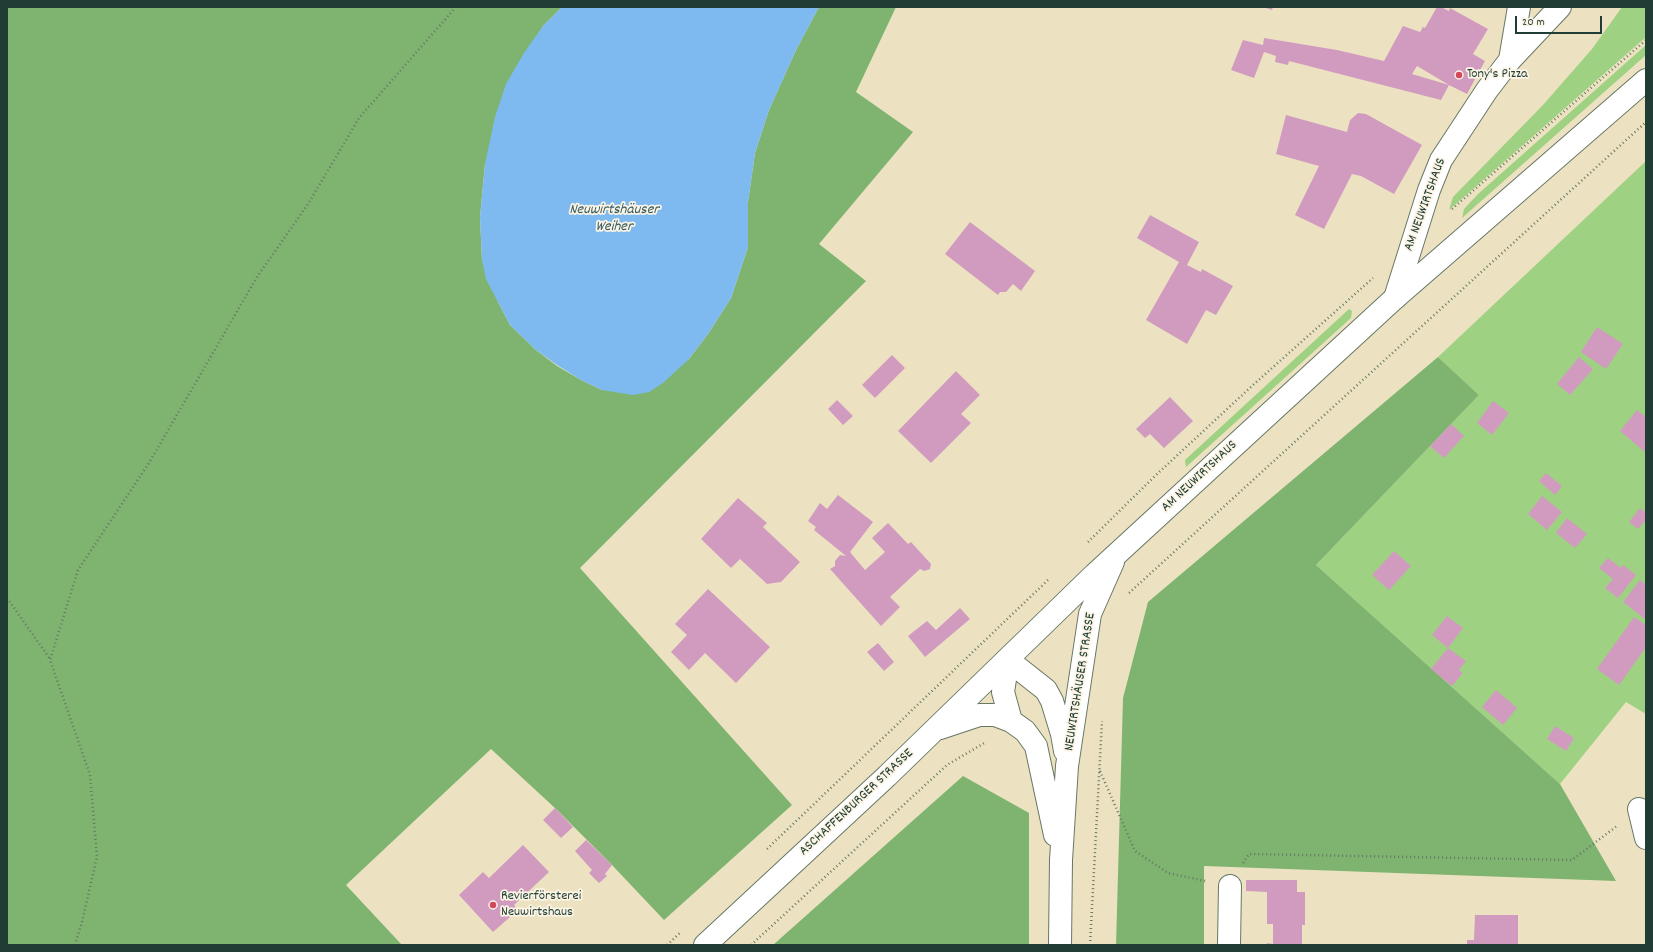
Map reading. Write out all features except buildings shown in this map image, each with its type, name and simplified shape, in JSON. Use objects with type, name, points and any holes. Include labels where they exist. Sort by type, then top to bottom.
[{"type":"main road","points":[[1510,60],[1519,7]]},
{"type":"main road","name":"AM NEUWIRTSHAUS","points":[[1395,298],[1440,160],[1473,110],[1510,60],[1560,7]]},
{"type":"main road","name":"AM NEUWIRTSHAUS","points":[[1008,660],[1117,554],[1395,298],[1646,80]]},
{"type":"main road","name":"NEUWIRTSHÄUSER STRASSE","points":[[1060,945],[1061,860],[1067,766],[1090,614],[1117,554]]},
{"type":"main road","points":[[1008,660],[1003,692],[1011,721]]},
{"type":"main road","name":"NEUWIRTSHÄUSER STRASSE","points":[[1008,660],[1046,690],[1052,701],[1062,734],[1067,766]]},
{"type":"main road","name":"ASCHAFFENBURGER STRASSE","points":[[705,945],[887,776],[1008,660]]},
{"type":"main road","name":"NEUWIRTSHÄUSER STRASSE","points":[[933,731],[979,715],[995,715],[1011,721],[1025,731],[1036,746],[1061,860]]},
{"type":"main road","points":[[1639,809],[1646,838]]},
{"type":"main road","points":[[1229,945],[1230,886]]},
{"type":"path","points":[[50,660],[78,570],[149,463],[257,277],[308,204],[359,118],[456,7]]},
{"type":"path","points":[[1448,212],[1646,40]]},
{"type":"path","points":[[1127,596],[1646,122]]},
{"type":"path","points":[[1086,543],[1241,396],[1376,275]]},
{"type":"path","points":[[764,851],[1054,575]]},
{"type":"path","points":[[7,598],[50,660],[90,775],[97,857],[82,922],[75,945]]},
{"type":"path","points":[[751,945],[947,765],[984,744],[1011,721]]},
{"type":"path","points":[[1090,945],[1100,771],[1135,851],[1168,873],[1230,886],[1249,854],[1572,860],[1639,809]]},
{"type":"path","points":[[667,945],[685,928]]},
{"type":"green space","points":[[7,7],[562,7],[543,26],[485,164],[480,217],[482,260],[498,302],[510,325],[536,350],[557,366],[602,390],[688,360],[708,334],[731,298],[748,247],[748,202],[755,153],[769,110],[796,50],[819,7],[896,7],[856,92],[913,132],[819,244],[866,281],[580,568],[792,805],[664,920],[555,808],[491,749],[346,885],[402,945],[7,945]]},
{"type":"green space","points":[[1622,7],[1646,7],[1646,37],[1449,210],[1453,197],[1543,105],[1592,49]]},
{"type":"green space","points":[[1646,45],[1646,55],[1462,218],[1464,209],[1478,194]]},
{"type":"green space","points":[[1646,161],[1646,714],[1626,702],[1560,784],[1316,565],[1479,395],[1438,357]]},
{"type":"green space","points":[[1349,309],[1352,311],[1351,318],[1186,467],[1185,460]]},
{"type":"green space","points":[[1438,357],[1479,395],[1316,565],[1560,784],[1616,881],[1204,866],[1204,945],[1116,945],[1123,698],[1148,602]]},
{"type":"green space","points":[[963,776],[1029,813],[1029,945],[773,945]]},
{"type":"water","name":"Neuwirtshäuser Weiher","points":[[562,7],[819,7],[796,50],[769,110],[755,153],[748,202],[748,247],[731,298],[708,334],[688,360],[663,383],[649,392],[633,395],[602,390],[581,380],[557,365],[536,350],[510,325],[486,279],[482,260],[480,217],[485,164],[495,117],[506,84],[524,53],[543,26]]},
{"type":"place","name":"Tony's Pizza","points":[[1459,75]]},
{"type":"place","name":"Revierförsterei Neuwirtshaus","points":[[493,905]]}]
